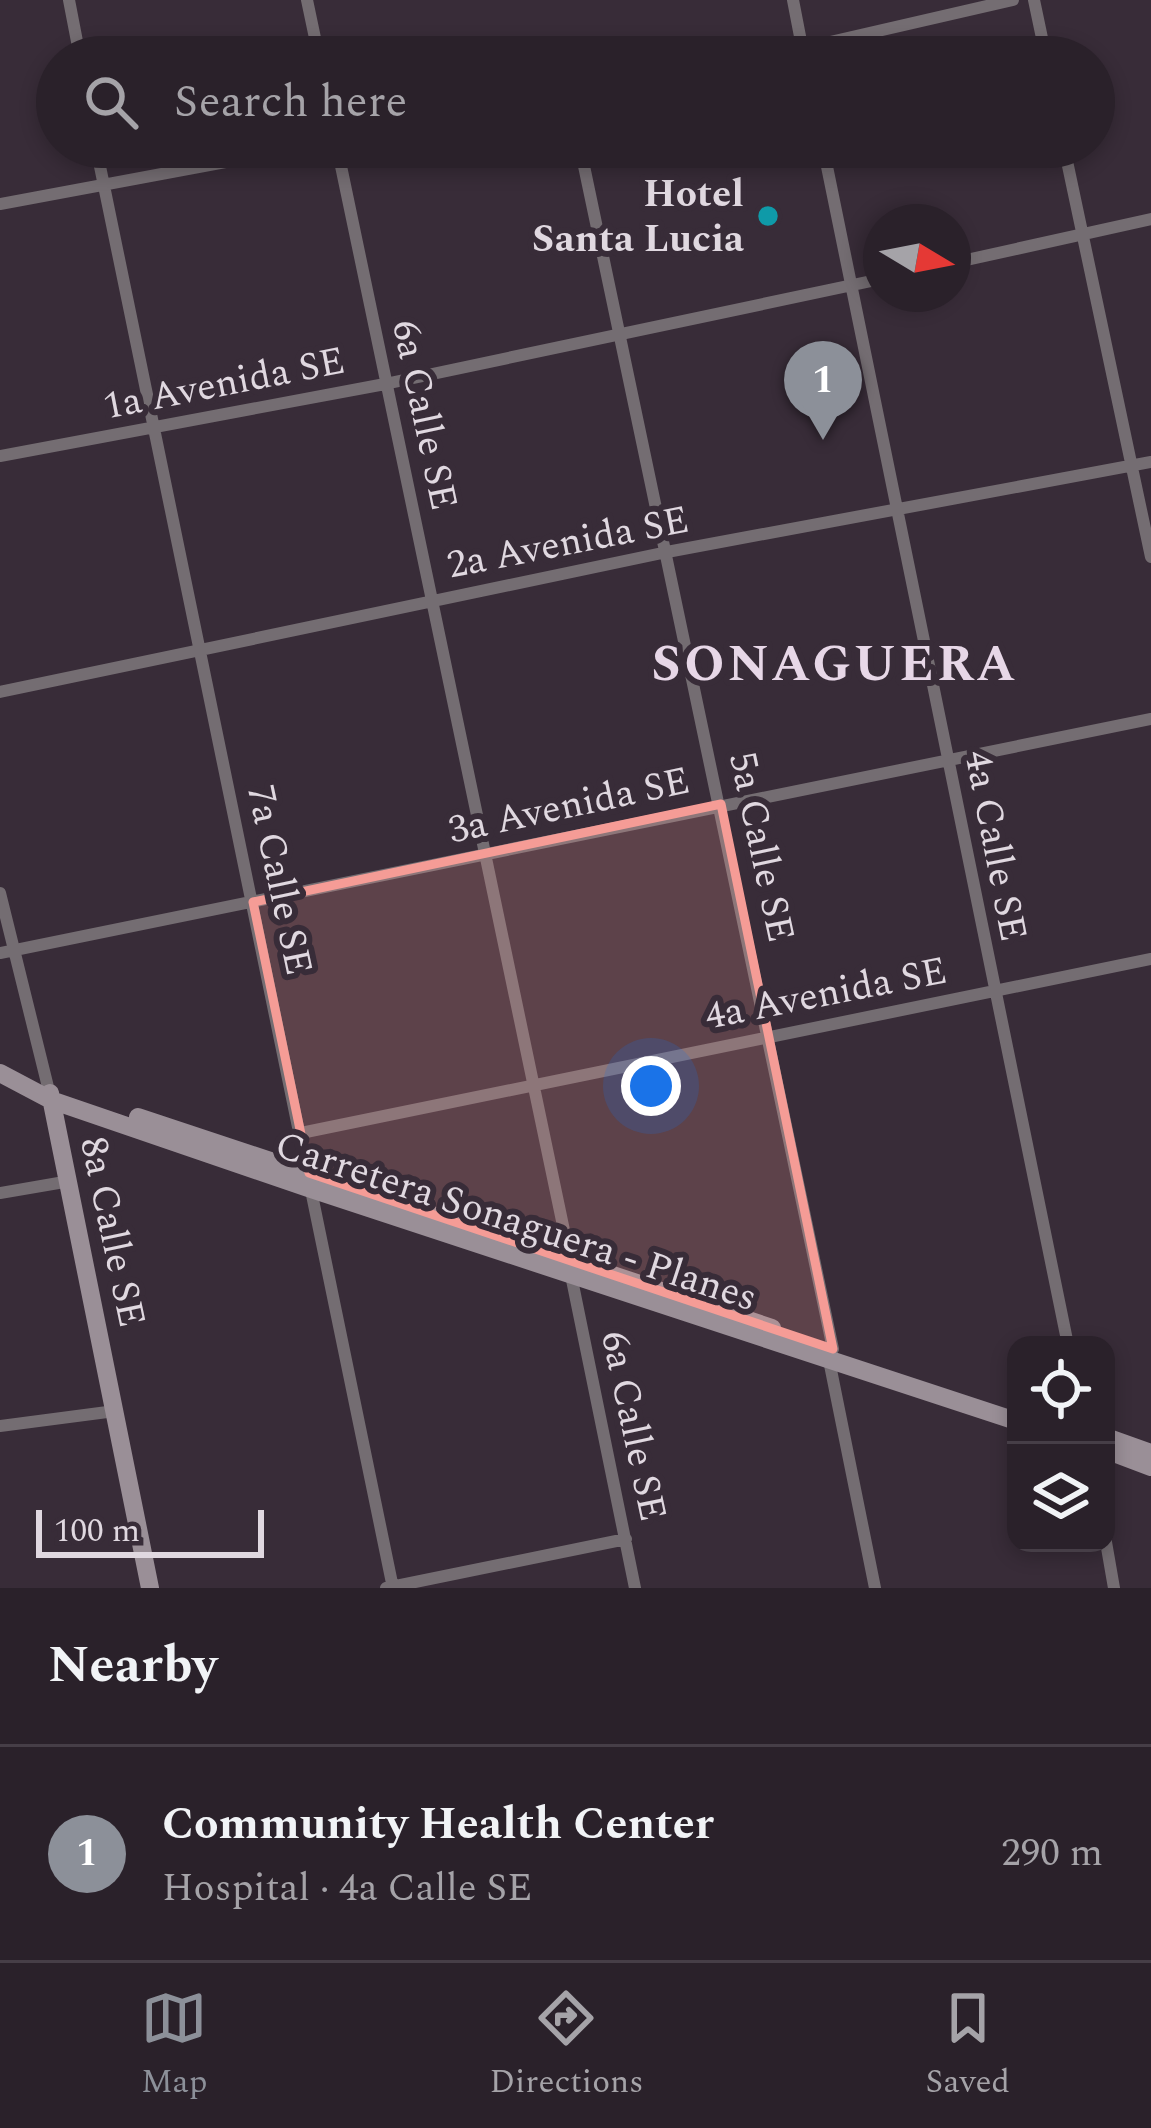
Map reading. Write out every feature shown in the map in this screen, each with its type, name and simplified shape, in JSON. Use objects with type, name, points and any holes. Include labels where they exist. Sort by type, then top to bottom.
[{"type":"main road","name":"Carretera Sonaguera - Planes","points":[[0,1060],[50,1093]]},
{"type":"main road","name":"Carretera Sonaguera - Planes","points":[[0,1073],[1007,1418]]},
{"type":"main road","name":"8a Calle SE","points":[[50,1093],[150,1588]]},
{"type":"main road","name":"Carretera Sonaguera - Planes","points":[[831,1355],[1007,1405]]},
{"type":"main road","points":[[1115,1440],[1151,1453]]},
{"type":"main road","points":[[1115,1453],[1151,1467]]},
{"type":"street","points":[[69,0],[76,36]]},
{"type":"street","points":[[307,0],[315,36]]},
{"type":"street","points":[[793,0],[800,36]]},
{"type":"street","points":[[871,36],[1013,0]]},
{"type":"street","points":[[1034,0],[1042,36]]},
{"type":"street","name":"7a Calle SE","points":[[100,168],[301,1133],[390,1587]]},
{"type":"street","points":[[0,204],[191,168]]},
{"type":"street","name":"6a Calle SE","points":[[342,168],[435,600],[635,1588]]},
{"type":"street","name":"5a Calle SE","points":[[585,168],[770,1035],[875,1588]]},
{"type":"street","name":"4a Calle SE","points":[[827,168],[1066,1336]]},
{"type":"street","points":[[1068,168],[1151,557]]},
{"type":"street","points":[[971,259],[1151,219]]},
{"type":"street","name":"1a Avenida SE","points":[[0,456],[385,383],[863,282]]},
{"type":"street","name":"2a Avenida SE","points":[[0,692],[667,551],[899,513],[1151,462]]},
{"type":"street","name":"3a Avenida SE","points":[[5,952],[1151,719]]},
{"type":"street","name":"8a Calle SE","points":[[0,893],[5,952],[50,1093]]},
{"type":"street","name":"4a Avenida SE","points":[[301,1133],[1151,959]]},
{"type":"street","points":[[0,1192],[70,1181]]},
{"type":"street","points":[[0,1426],[115,1411]]},
{"type":"street","points":[[390,1587],[626,1539]]},
{"type":"street","points":[[1108,1552],[1114,1588]]},
{"type":"highlighted area","points":[[721,804],[833,1349],[309,1173],[253,902]]},
{"type":"place","name":"Hotel Santa Lucia","points":[[768,216]]},
{"type":"place","name":"Community Health Center","points":[[823,440]]},
{"type":"district","name":"SONAGUERA","points":[[835,665]]}]
